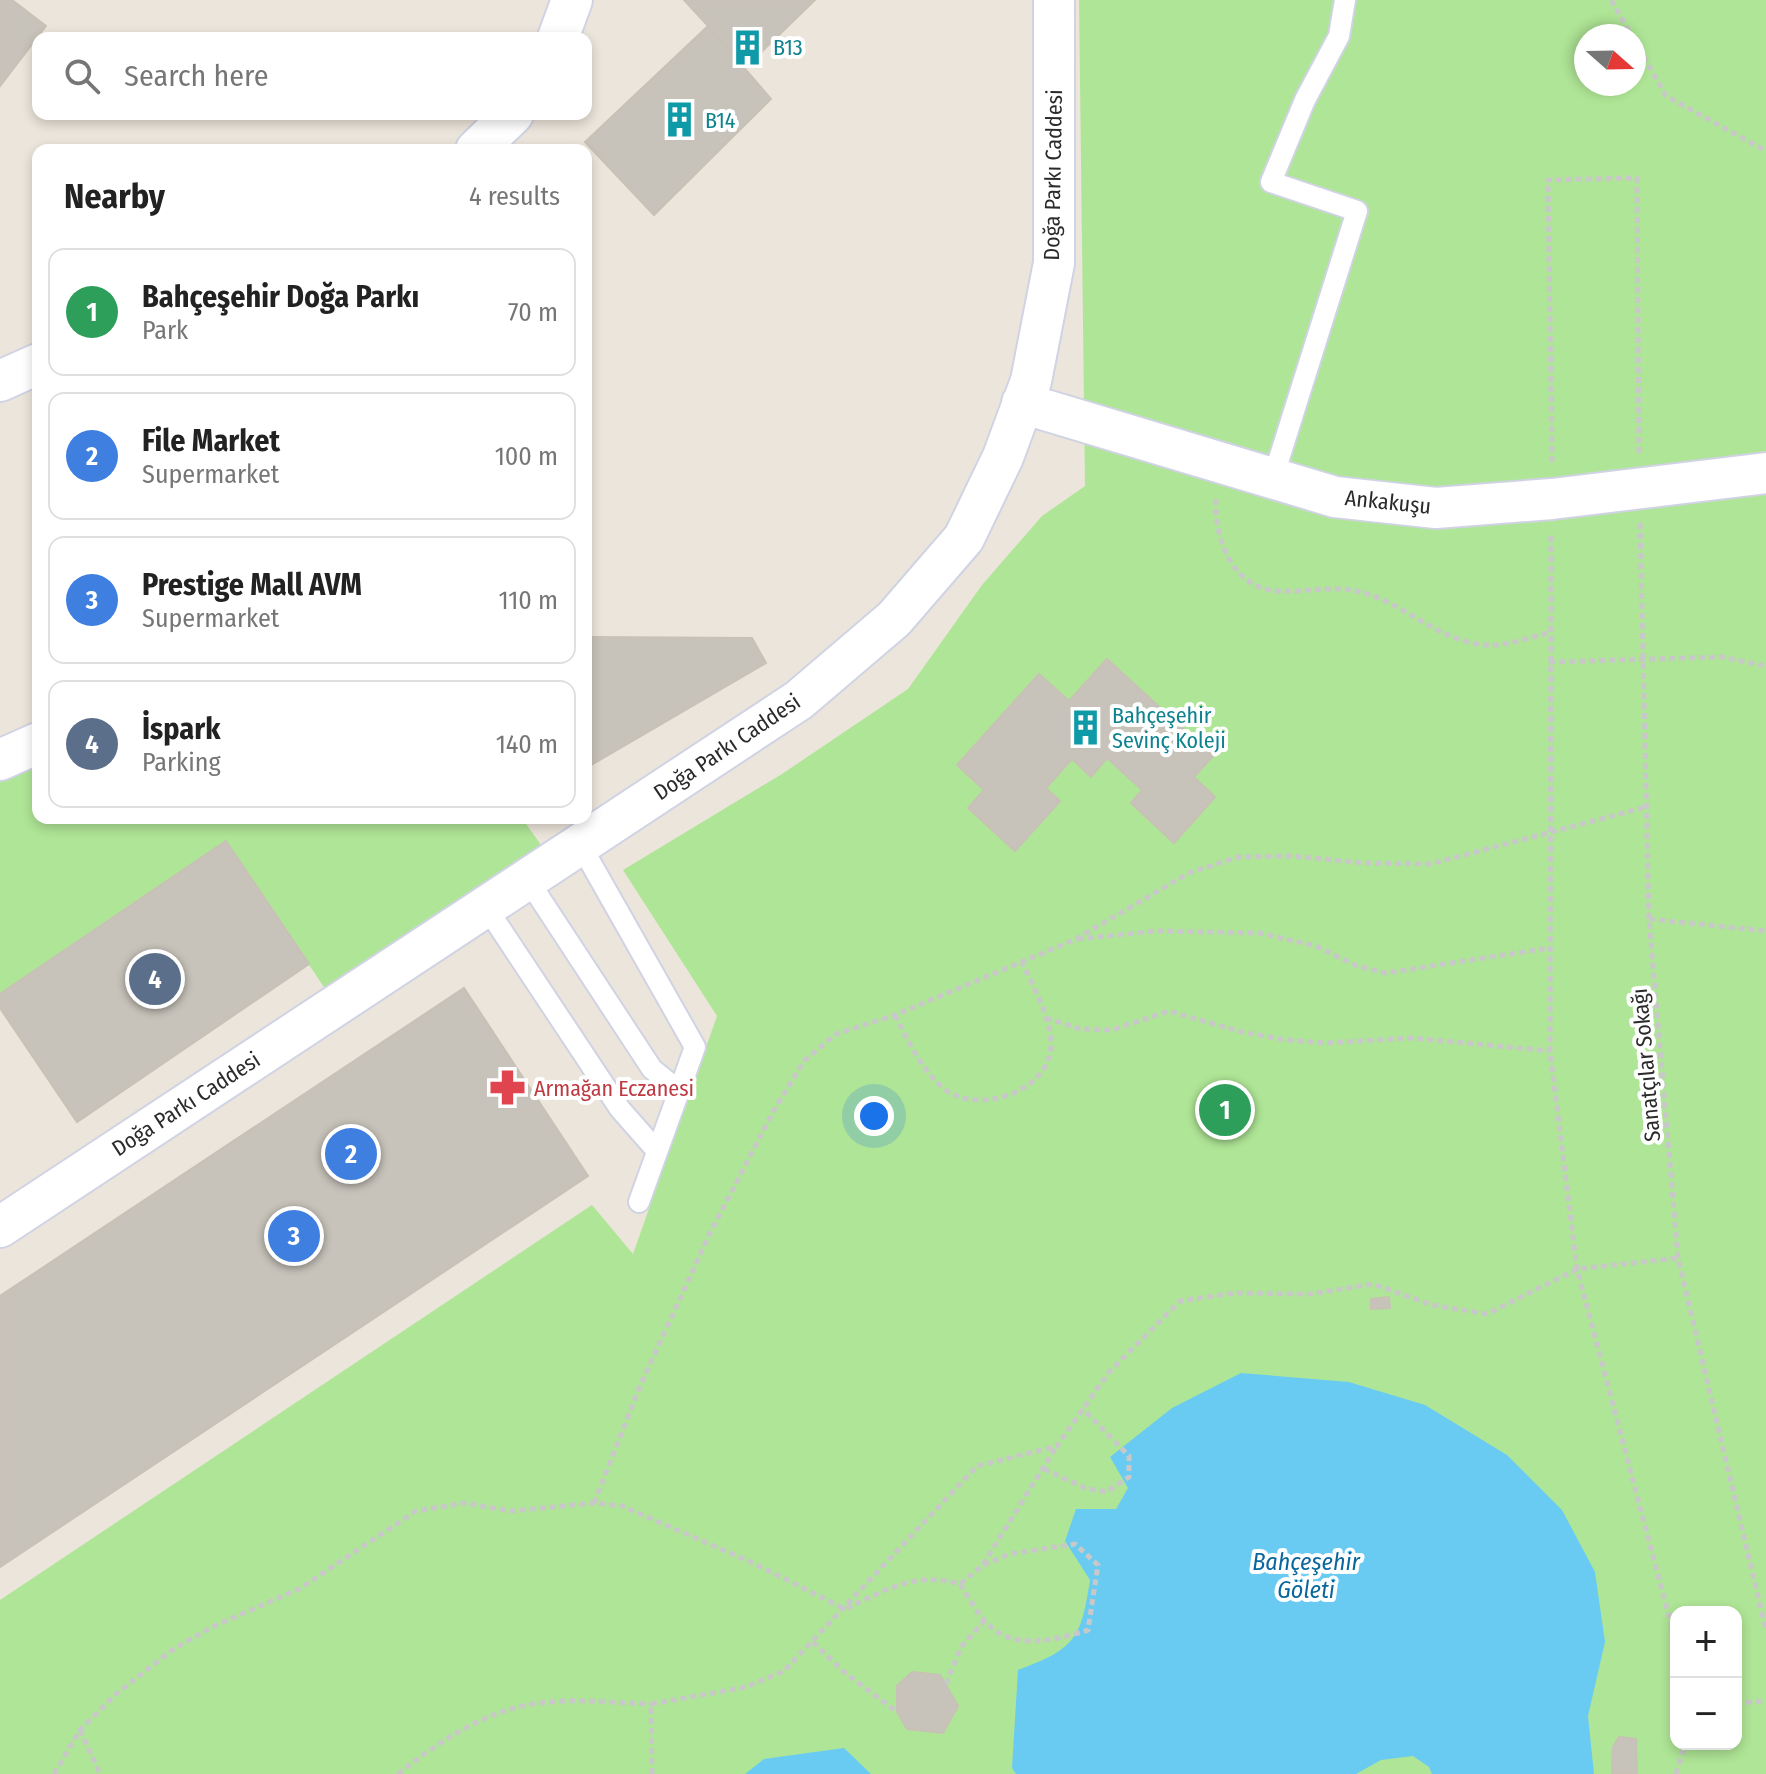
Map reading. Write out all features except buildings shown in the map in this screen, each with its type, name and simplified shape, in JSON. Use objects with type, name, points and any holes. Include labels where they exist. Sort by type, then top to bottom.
[{"type":"street","points":[[560,32],[572,0]]},
{"type":"street","name":"Doğa Parkı Caddesi","points":[[0,1227],[799,700],[894,619],[964,538],[1003,457],[1031,381],[1054,263],[1054,0]]},
{"type":"street","points":[[0,381],[32,367]]},
{"type":"street","name":"Ankakuşu","points":[[1022,403],[1335,497],[1436,508],[1552,499],[1766,473]]},
{"type":"street","points":[[0,760],[32,746]]},
{"type":"lane","points":[[1273,478],[1357,211],[1271,182],[1305,100],[1339,36],[1345,0]]},
{"type":"lane","points":[[580,844],[695,1047],[639,1202]]},
{"type":"lane","points":[[528,880],[652,1069],[678,1090]]},
{"type":"lane","points":[[486,907],[620,1109],[657,1151]]},
{"type":"path","points":[[1611,0],[1625,24]]},
{"type":"path","points":[[1646,61],[1666,96],[1766,151]]},
{"type":"path","name":"Sanatçılar Sokağı","points":[[1552,499],[1548,180],[1637,178],[1642,658],[1649,919],[1678,1258],[1766,1630]]},
{"type":"path","points":[[1218,462],[1215,520],[1220,545],[1235,570],[1254,583],[1277,591],[1358,591],[1467,642],[1491,646],[1548,633]]},
{"type":"path","points":[[1552,499],[1548,633],[1552,832],[1550,1051],[1577,1269],[1670,1620]]},
{"type":"path","points":[[1549,662],[1722,657],[1766,666]]},
{"type":"path","points":[[594,1503],[640,1386],[709,1235],[773,1112],[804,1061],[836,1034],[895,1015],[1074,940],[1189,873],[1238,857],[1292,856],[1364,863],[1430,864],[1646,807]]},
{"type":"path","points":[[1649,919],[1766,931]]},
{"type":"path","points":[[1074,940],[1156,931],[1259,933],[1316,946],[1357,966],[1386,973],[1549,948]]},
{"type":"path","points":[[895,1015],[919,1062],[944,1090],[980,1101],[1023,1091],[1043,1070],[1051,1046],[1046,1018],[1022,962]]},
{"type":"path","points":[[1046,1018],[1080,1029],[1112,1030],[1169,1011],[1242,1032],[1286,1040],[1326,1043],[1412,1038],[1550,1051]]},
{"type":"path","points":[[982,1566],[1057,1446],[1109,1372],[1180,1301],[1235,1293],[1310,1294],[1373,1284],[1432,1305],[1487,1314],[1577,1269],[1678,1258]]},
{"type":"path","points":[[1044,1469],[1085,1488],[1106,1492],[1129,1477],[1129,1456],[1083,1409]]},
{"type":"path","points":[[398,1774],[432,1747],[492,1716],[538,1703],[651,1704],[746,1687],[784,1671],[977,1466],[1057,1446]]},
{"type":"path","points":[[54,1774],[80,1730],[116,1694],[172,1650],[212,1627],[299,1589],[416,1511],[464,1503],[511,1511],[594,1503],[622,1506],[664,1522],[845,1609],[912,1579],[936,1577],[960,1584],[991,1628],[1021,1640],[1054,1641],[1088,1630],[1098,1565],[1075,1544],[1009,1554],[982,1566],[960,1584]]},
{"type":"path","points":[[946,1684],[961,1647],[985,1620]]},
{"type":"path","points":[[813,1642],[844,1672],[897,1712]]},
{"type":"path","points":[[1742,1703],[1766,1701]]},
{"type":"path","points":[[651,1704],[652,1774]]},
{"type":"path","points":[[80,1730],[100,1774]]},
{"type":"path","points":[[1676,1774],[1683,1750]]},
{"type":"green space","points":[[1079,0],[1766,0],[1766,1774],[0,1774],[0,1600],[592,1205],[633,1254],[717,1016],[623,870],[782,774],[908,689],[982,585],[1042,516],[1085,486]]},
{"type":"green space","points":[[32,746],[32,824],[526,824],[553,862],[336,1005],[226,841],[0,994],[0,760]]},
{"type":"water","name":"Bahçeşehir Göleti","points":[[1241,1373],[1349,1382],[1425,1405],[1507,1455],[1562,1510],[1595,1572],[1605,1642],[1588,1716],[1594,1774],[1432,1774],[1429,1767],[1413,1756],[1381,1760],[1356,1774],[1016,1774],[1012,1768],[1018,1670],[1052,1655],[1072,1639],[1087,1600],[1090,1580],[1065,1541],[1076,1509],[1116,1509],[1128,1488],[1110,1457],[1172,1408]]},
{"type":"water","points":[[844,1748],[871,1774],[745,1774],[764,1759]]},
{"type":"place","name":"B13","points":[[747,47]]},
{"type":"place","name":"B14","points":[[679,120]]},
{"type":"place","name":"Bahçeşehir Sevinç Koleji","points":[[1086,728]]},
{"type":"place","name":"İspark","points":[[155,979]]},
{"type":"place","name":"Armağan Eczanesi","points":[[508,1088]]},
{"type":"place","name":"Bahçeşehir Doğa Parkı","points":[[1225,1110]]},
{"type":"place","name":"File Market","points":[[351,1154]]},
{"type":"place","name":"Prestige Mall AVM","points":[[294,1236]]}]
